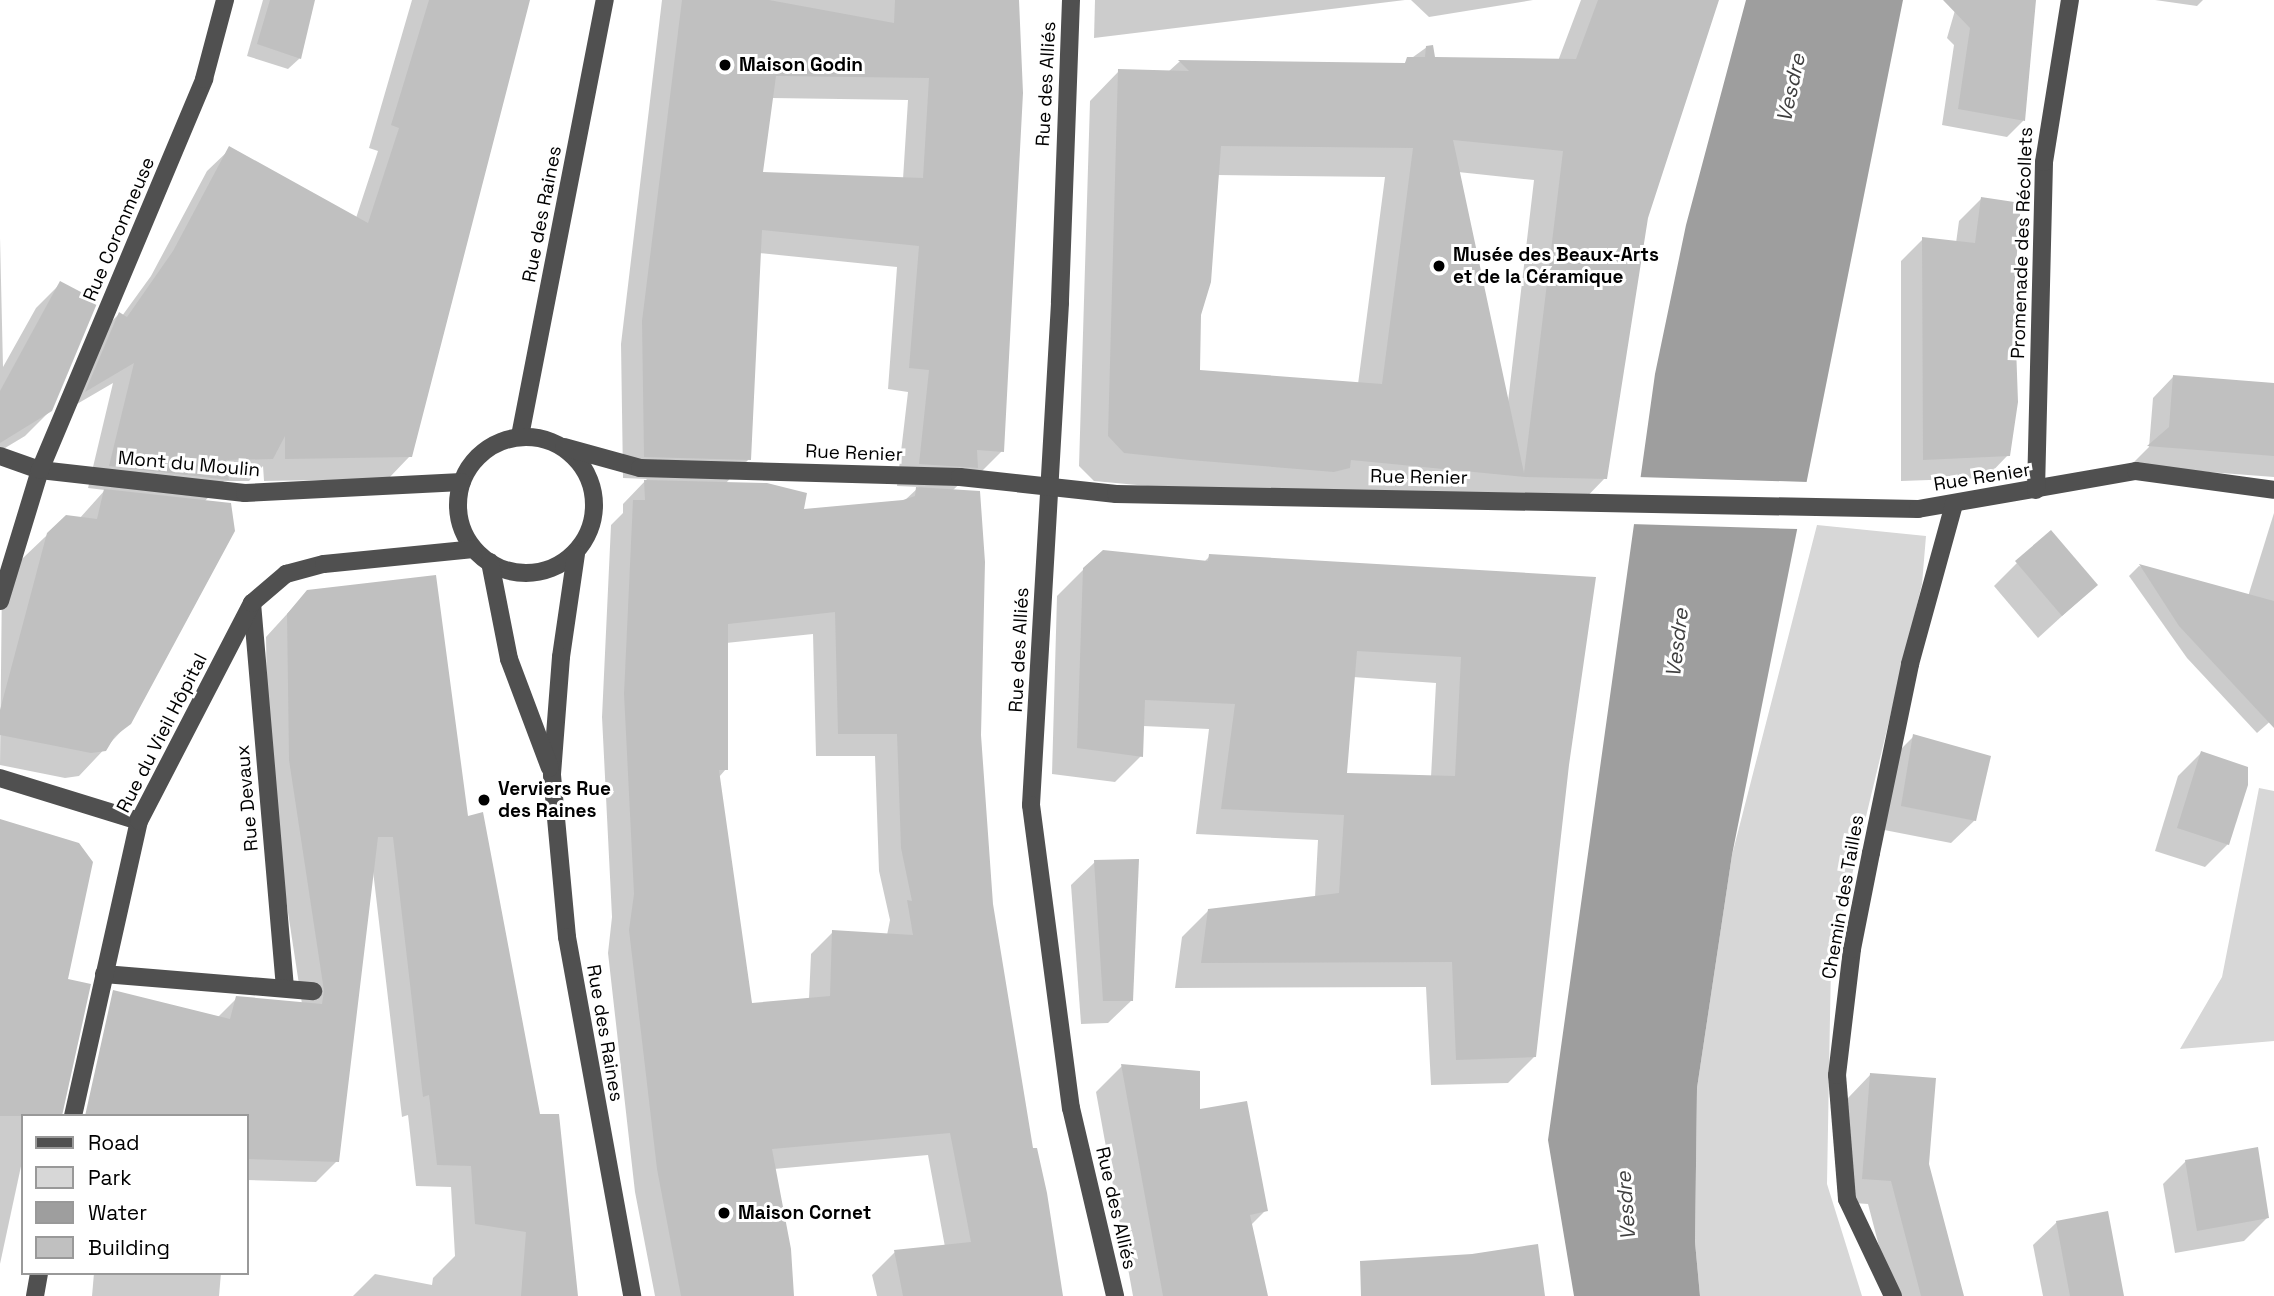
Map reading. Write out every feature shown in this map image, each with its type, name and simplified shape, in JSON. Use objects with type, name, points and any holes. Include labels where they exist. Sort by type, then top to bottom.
[{"type":"street","name":"Rue Coronmeuse","points":[[0,601],[40,470],[204,79],[225,0]]},
{"type":"street","name":"Rue des Raines","points":[[520,436],[605,0]]},
{"type":"street","name":"Rue des Alliés","points":[[1072,0],[1031,805],[1071,1108],[1115,1296]]},
{"type":"street","name":"Promenade des Récollets","points":[[2036,490],[2044,162],[2070,0]]},
{"type":"street","points":[[520,436],[542,438],[564,447],[581,462],[595,505],[590,528],[576,554],[542,572],[519,574],[489,562],[473,549],[458,516],[462,482],[479,454],[497,442],[520,436]]},
{"type":"street","name":"Rue Renier","points":[[564,447],[640,468],[960,477],[1049,484],[1116,494],[1606,500],[1918,509],[2136,471],[2274,491]]},
{"type":"street","name":"Mont du Moulin","points":[[0,456],[40,470],[245,493],[462,482]]},
{"type":"street","name":"Chemin des Tailles","points":[[1893,1296],[1847,1199],[1837,1075],[1852,949],[1871,853],[1910,664],[1954,504]]},
{"type":"street","name":"Rue du Vieil Hôpital","points":[[73,1114],[139,821],[252,603],[286,574],[324,564],[473,549]]},
{"type":"street","name":"Rue des Raines","points":[[576,554],[561,657],[552,775],[567,937],[632,1296]]},
{"type":"street","name":"Rue des Raines","points":[[489,562],[509,659],[552,775]]},
{"type":"street","name":"Rue Devaux","points":[[252,603],[285,988]]},
{"type":"street","points":[[0,778],[139,821]]},
{"type":"street","points":[[104,974],[313,991]]},
{"type":"street","points":[[35,1296],[39,1275]]},
{"type":"green space","points":[[1817,525],[1926,536],[1922,584],[1831,962],[1827,1184],[1862,1296],[1700,1296],[1695,1242],[1697,1088],[1732,855]]},
{"type":"green space","points":[[2259,788],[2274,791],[2274,1041],[2180,1049],[2222,977]]},
{"type":"water","name":"Vesdre","points":[[1746,0],[1903,0],[1732,855],[1697,1088],[1695,1242],[1700,1296],[1574,1296],[1548,1140],[1655,374],[1686,225]]},
{"type":"pier","points":[[1637,477],[1808,482],[1798,529],[1630,524]]},
{"type":"building","points":[[270,0],[315,0],[301,59],[257,44]]},
{"type":"building","points":[[429,0],[530,0],[412,457],[285,459],[285,436],[273,459],[226,460],[229,480],[109,466],[134,363],[85,392],[119,312],[127,317],[173,251],[229,146],[368,223],[399,128],[391,125]]},
{"type":"building","points":[[682,0],[769,0],[894,23],[895,0],[1019,0],[1023,93],[1004,452],[977,450],[978,468],[919,464],[929,370],[909,368],[919,246],[762,230],[751,460],[644,457],[642,321]],"holes":[[[776,76],[929,78],[923,178],[763,172]]]},
{"type":"building","points":[[1598,0],[1719,0],[1648,218],[1607,479],[1525,477],[1351,460],[1350,468],[1334,472],[1190,460],[1124,453],[1108,436],[1118,69],[1189,71],[1178,60],[1405,63],[1407,57],[1425,57],[1426,46],[1433,45],[1435,57],[1576,59]],"holes":[[[1453,140],[1563,151],[1524,473],[1455,149]],[[1221,146],[1413,148],[1382,384],[1200,370],[1201,315],[1211,282]]]},
{"type":"building","points":[[1943,0],[2036,0],[2025,121],[1958,109],[1970,28]]},
{"type":"building","points":[[1981,197],[2021,203],[2014,290],[2018,402],[2010,456],[1923,460],[1922,237],[1975,243]]},
{"type":"building","points":[[60,281],[98,301],[52,411],[0,443],[0,391]]},
{"type":"building","points":[[2173,375],[2274,383],[2274,456],[2147,446],[2169,427]]},
{"type":"building","points":[[644,480],[767,483],[807,493],[804,509],[903,500],[915,496],[916,487],[980,491],[985,562],[981,735],[993,904],[1033,1148],[1037,1148],[1047,1193],[1063,1296],[903,1296],[894,1250],[971,1242],[950,1133],[772,1149],[791,1249],[794,1296],[681,1296],[657,1169],[629,930],[634,894],[624,694],[633,500],[645,500]],"holes":[[[835,612],[838,734],[897,734],[901,848],[912,901],[907,900],[913,935],[832,930],[830,996],[752,1003],[719,770],[728,770],[728,624]]]},
{"type":"building","points":[[104,489],[231,503],[235,531],[131,724],[115,736],[106,751],[91,753],[0,735],[0,710],[47,533],[66,515],[97,519]]},
{"type":"building","points":[[2051,530],[2098,585],[2062,616],[2015,561]]},
{"type":"building","points":[[1103,550],[1208,561],[1209,554],[1596,577],[1569,765],[1536,1057],[1456,1060],[1452,962],[1201,963],[1208,909],[1339,893],[1344,815],[1221,809],[1235,704],[1145,700],[1143,757],[1077,748],[1083,568]],"holes":[[[1357,651],[1461,657],[1455,776],[1347,773]]]},
{"type":"building","points":[[2139,564],[2274,601],[2274,728],[2179,626]]},
{"type":"building","points":[[436,575],[468,816],[483,812],[540,1114],[559,1114],[578,1296],[521,1296],[526,1232],[475,1224],[471,1166],[437,1165],[429,1095],[423,1097],[393,837],[378,837],[339,1162],[248,1159],[248,1114],[85,1114],[113,990],[230,1019],[236,996],[322,1004],[324,991],[289,760],[287,614],[307,590]]},
{"type":"building","points":[[1913,734],[1991,756],[1976,821],[1901,806]]},
{"type":"building","points":[[2201,751],[2248,767],[2248,785],[2229,845],[2177,828]]},
{"type":"building","points":[[0,819],[79,843],[93,862],[68,979],[91,984],[62,1114],[0,1116]]},
{"type":"building","points":[[1139,859],[1133,1001],[1103,1001],[1094,860]]},
{"type":"building","points":[[1121,1064],[1200,1071],[1200,1109],[1247,1101],[1268,1211],[1250,1215],[1268,1296],[1163,1296]]},
{"type":"building","points":[[1870,1073],[1936,1078],[1929,1164],[1964,1296],[1921,1296],[1891,1181],[1862,1179]]},
{"type":"building","points":[[2258,1147],[2269,1218],[2197,1231],[2185,1160]]},
{"type":"building","points":[[2108,1211],[2124,1296],[2070,1296],[2056,1221]]},
{"type":"building","points":[[1538,1244],[1545,1296],[1361,1296],[1360,1261],[1472,1254]]},
{"type":"place","name":"Maison Godin","points":[[725,65]]},
{"type":"place","name":"Musée des Beaux-Arts et de la Céramique","points":[[1439,266]]},
{"type":"place","name":"Verviers Rue des Raines","points":[[484,800]]},
{"type":"place","name":"Maison Cornet","points":[[724,1213]]}]
